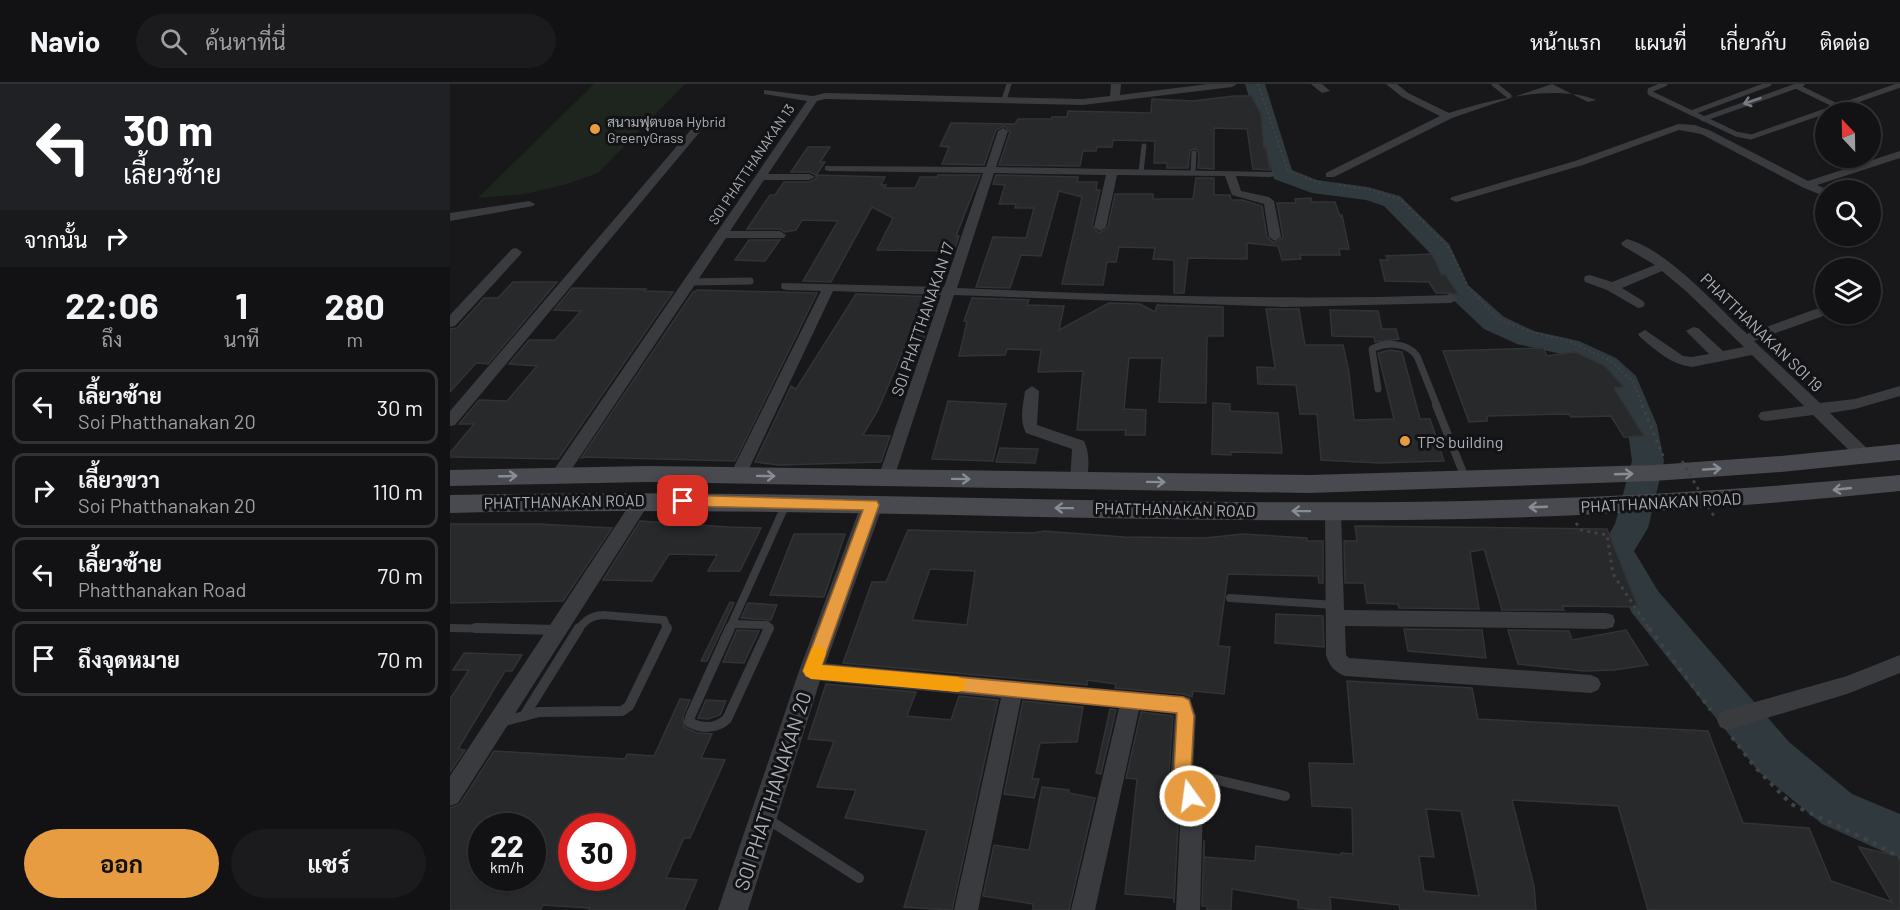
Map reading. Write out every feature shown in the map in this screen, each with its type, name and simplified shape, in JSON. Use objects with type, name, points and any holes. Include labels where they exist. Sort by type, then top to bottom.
[{"type":"main road","name":"PHATTHANAKAN ROAD","points":[[450,478],[559,475],[738,475],[1309,484],[1594,476],[1659,468],[1896,453]]},
{"type":"main road","name":"PHATTHANAKAN ROAD","points":[[450,504],[642,500],[1333,512],[1660,503],[1802,493],[1900,483]]},
{"type":"street","points":[[837,96],[846,84]]},
{"type":"street","points":[[1115,99],[1116,84]]},
{"type":"street","name":"SOI PHATTHANAKAN 13","points":[[559,475],[813,99],[837,96],[1075,102],[1232,84]]},
{"type":"street","points":[[1316,84],[1325,91]]},
{"type":"street","points":[[1391,84],[1405,95],[1448,116]]},
{"type":"street","points":[[1327,179],[1448,116],[1548,84]]},
{"type":"street","points":[[1557,84],[1591,100]]},
{"type":"street","points":[[767,92],[813,99]]},
{"type":"street","points":[[450,421],[699,127]]},
{"type":"street","points":[[1456,199],[1579,163],[1678,127],[1695,128],[1705,132],[1815,189]]},
{"type":"street","name":"SOI PHATTHANAKAN 17","points":[[886,478],[1003,131]]},
{"type":"street","points":[[1806,185],[1900,154]]},
{"type":"street","points":[[829,168],[1270,174]]},
{"type":"street","points":[[1100,227],[1112,172]]},
{"type":"street","points":[[1228,173],[1236,193],[1270,202],[1275,237]]},
{"type":"street","points":[[761,177],[809,177]]},
{"type":"street","points":[[451,218],[529,204]]},
{"type":"street","points":[[722,234],[780,235]]},
{"type":"street","name":"PHATTHANAKAN SOI 19","points":[[1627,243],[1663,266],[1692,289],[1865,456]]},
{"type":"street","points":[[450,323],[516,252]]},
{"type":"street","points":[[1612,287],[1663,266]]},
{"type":"street","points":[[1590,279],[1612,287],[1638,304]]},
{"type":"street","points":[[787,286],[948,289],[1205,301],[1366,304],[1451,299]]},
{"type":"street","points":[[738,475],[829,287]]},
{"type":"street","points":[[1743,340],[1815,314]]},
{"type":"street","points":[[1693,331],[1720,357]]},
{"type":"street","points":[[1645,334],[1682,362],[1755,350]]},
{"type":"street","points":[[1032,391],[1029,423],[1031,429],[1078,445],[1081,451],[1078,481]]},
{"type":"street","points":[[1766,416],[1818,411],[1867,402],[1900,391]]},
{"type":"street","points":[[452,790],[642,500]]},
{"type":"street","name":"SOI PHATTHANAKAN 20","points":[[733,910],[811,671],[872,505]]},
{"type":"street","points":[[1333,512],[1337,660],[1351,669],[1592,684]]},
{"type":"street","points":[[1336,611],[1606,621]]},
{"type":"street","points":[[1724,720],[1847,685],[1900,664]]},
{"type":"street","name":"SOI PHATTHANAKAN 20","points":[[811,671],[1131,700],[1184,707],[1182,772],[1192,804],[1188,910]]},
{"type":"street","points":[[966,910],[1013,690]]},
{"type":"street","points":[[1083,910],[1131,700]]},
{"type":"lane","points":[[1004,100],[1009,84]]},
{"type":"lane","points":[[1494,84],[1509,96]]},
{"type":"lane","points":[[1665,84],[1650,90],[1650,93],[1736,134],[1751,136],[1815,114]]},
{"type":"lane","points":[[1690,113],[1768,84]]},
{"type":"lane","points":[[1703,119],[1799,85],[1830,102]]},
{"type":"lane","points":[[1849,102],[1900,85]]},
{"type":"lane","points":[[1142,172],[1144,146]]},
{"type":"lane","points":[[1193,172],[1194,153]]},
{"type":"lane","points":[[690,282],[750,281]]},
{"type":"lane","points":[[1378,389],[1372,349],[1384,345],[1404,346],[1411,349],[1420,365],[1466,480]]},
{"type":"lane","points":[[733,624],[767,625],[769,629],[727,719],[715,728],[693,725],[689,722],[690,717],[786,503]]},
{"type":"lane","points":[[1230,598],[1336,611]]},
{"type":"lane","points":[[496,723],[524,716],[539,712],[614,713],[622,711],[629,706],[667,629],[664,620],[603,615],[593,616],[584,621],[524,716]]},
{"type":"lane","points":[[450,628],[556,630]]},
{"type":"lane","points":[[1182,772],[1285,796]]},
{"type":"lane","points":[[763,816],[859,878]]},
{"type":"path","points":[[1258,84],[1288,171],[1314,182],[1327,179]]},
{"type":"path","points":[[1336,185],[1370,190],[1400,199],[1449,249],[1468,287],[1500,320],[1529,332],[1571,342],[1611,361],[1633,382],[1659,468]]},
{"type":"path","points":[[1674,461],[1682,460],[1714,518]]},
{"type":"path","points":[[1565,507],[1581,530],[1607,535],[1613,574],[1641,618],[1724,720],[1755,767],[1791,804],[1900,858]]},
{"type":"shaded area","name":"สนามฟุตบอล Hybrid GreenyGrass","points":[[594,84],[685,84],[598,173],[567,184],[525,194],[478,198]]},
{"type":"building","points":[[1251,96],[1261,114],[1264,148],[1266,148],[1270,170],[1253,169],[1247,129],[1214,128],[1214,169],[1198,168],[1199,153],[1195,148],[1190,151],[1188,168],[1167,168],[1167,163],[1154,163],[1155,141],[1113,140],[1112,147],[1097,147],[1096,151],[1083,151],[1080,166],[999,165],[1010,132],[1004,126],[996,130],[984,165],[942,164],[949,147],[940,146],[951,123],[1015,124],[1018,119],[1067,117],[1068,111],[1151,113],[1152,99],[1193,101]]},
{"type":"building","points":[[808,147],[830,147],[820,162],[825,162],[816,175],[809,172],[791,172]]},
{"type":"building","points":[[816,175],[885,177],[881,185],[886,185],[884,188],[915,188],[920,177],[980,175],[956,236],[959,236],[954,251],[877,250],[893,218],[872,207],[831,282],[803,281],[838,221],[802,220],[796,230],[785,232],[780,229],[747,229],[770,195],[775,195],[784,182],[809,182],[816,179]]},
{"type":"building","points":[[996,175],[1078,177],[1077,182],[1097,182],[1096,190],[1100,190],[1092,226],[1099,233],[1108,227],[1115,194],[1153,194],[1153,199],[1193,199],[1196,178],[1214,178],[1214,195],[1230,195],[1231,200],[1242,200],[1262,206],[1267,237],[1274,243],[1283,237],[1277,203],[1296,203],[1295,199],[1311,198],[1312,202],[1335,202],[1340,216],[1342,215],[1349,249],[1339,249],[1340,255],[1300,255],[1301,259],[1282,260],[1278,246],[1247,243],[1247,259],[1188,258],[1184,293],[1174,293],[1174,260],[1153,259],[1155,248],[1119,247],[1116,262],[1107,262],[1103,285],[1062,284],[1082,197],[1059,191],[1041,256],[1021,255],[1010,288],[976,287],[993,237],[1026,238],[1034,208],[1015,208],[1016,204],[999,204],[1005,185],[993,184]]},
{"type":"building","points":[[749,240],[780,240],[765,261],[735,260]]},
{"type":"building","points":[[1432,254],[1442,275],[1445,274],[1459,295],[1436,293],[1429,282],[1385,281],[1380,260],[1388,260],[1386,256]]},
{"type":"building","points":[[513,282],[557,282],[488,364],[476,363],[450,392],[450,329],[457,328],[484,298],[498,298]]},
{"type":"building","points":[[572,288],[646,289],[644,291],[673,292],[558,459],[450,457],[450,453],[474,424],[459,424],[479,400],[507,401],[537,366],[509,364],[529,340],[555,340],[581,311],[554,310]]},
{"type":"building","points":[[698,290],[817,293],[735,461],[581,458],[693,292]]},
{"type":"building","points":[[856,294],[938,297],[919,352],[903,351],[878,410],[863,435],[890,436],[881,462],[779,465],[755,462],[791,386],[796,389]]},
{"type":"building","points":[[972,298],[1029,300],[1027,305],[1064,306],[1059,330],[1109,303],[1140,304],[1155,312],[1157,305],[1223,307],[1223,336],[1207,336],[1206,403],[1159,402],[1162,358],[1129,358],[1124,409],[1146,410],[1145,435],[1125,435],[1126,430],[1077,430],[1083,371],[1038,372],[1041,350],[1007,349],[1005,355],[959,356],[967,322],[964,321]]},
{"type":"building","points":[[1266,309],[1299,309],[1305,345],[1343,345],[1349,372],[1354,420],[1394,419],[1378,353],[1390,350],[1402,352],[1420,419],[1430,419],[1444,461],[1379,463],[1321,460],[1317,414],[1300,414],[1296,385],[1258,384],[1257,367],[1275,368]]},
{"type":"building","points":[[1330,310],[1378,311],[1382,329],[1396,329],[1399,339],[1375,342],[1374,337],[1332,336]]},
{"type":"building","points":[[1543,348],[1547,356],[1575,352],[1605,366],[1624,387],[1614,388],[1644,436],[1624,437],[1611,416],[1571,417],[1569,414],[1487,416],[1487,421],[1469,422],[1443,351]]},
{"type":"building","points":[[948,401],[1006,404],[993,461],[932,459]]},
{"type":"building","points":[[1213,403],[1230,404],[1230,411],[1278,413],[1282,453],[1212,454]]},
{"type":"building","points":[[1000,448],[1038,449],[1035,463],[996,462]]},
{"type":"building","points":[[640,521],[761,528],[740,571],[708,571],[717,555],[669,554],[652,581],[603,580]]},
{"type":"building","points":[[450,524],[538,524],[612,528],[563,601],[450,603]]},
{"type":"building","points":[[1355,526],[1607,529],[1638,607],[1562,606],[1564,610],[1502,610],[1484,549],[1470,552],[1479,609],[1399,608],[1398,604],[1367,603],[1364,583],[1345,583],[1344,541],[1357,541]]},
{"type":"building","points":[[908,530],[1033,533],[1044,531],[1124,537],[1205,538],[1243,534],[1323,541],[1323,583],[1319,583],[1318,576],[1228,574],[1218,646],[1230,647],[1224,694],[1193,691],[1192,697],[1183,694],[1115,688],[1116,684],[1087,680],[1087,685],[843,663],[872,582],[886,582]],"holes":[[[930,569],[975,571],[967,625],[912,620]]]},
{"type":"building","points":[[794,534],[845,534],[824,597],[770,595]]},
{"type":"building","points":[[730,602],[734,603],[707,661],[701,661]]},
{"type":"building","points":[[748,603],[777,605],[771,620],[741,618]]},
{"type":"building","points":[[1276,614],[1323,616],[1324,647],[1275,643]]},
{"type":"building","points":[[1404,629],[1482,630],[1486,658],[1408,651]]},
{"type":"building","points":[[737,630],[759,631],[744,663],[723,662]]},
{"type":"building","points":[[1508,630],[1569,631],[1572,640],[1626,630],[1648,665],[1614,670],[1584,671],[1518,664]]},
{"type":"building","points":[[464,653],[522,655],[512,671],[505,671],[458,749],[465,750],[450,772],[450,699],[469,670],[453,670]]},
{"type":"building","points":[[1347,681],[1472,688],[1478,719],[1708,731],[1743,823],[1809,828],[1831,881],[1892,902],[1859,847],[1897,856],[1900,860],[1900,910],[1648,910],[1618,806],[1512,800],[1534,886],[1536,910],[1400,910],[1399,905],[1330,897],[1331,910],[1321,910],[1298,908],[1298,900],[1232,889],[1231,910],[1207,910],[1207,906],[1202,906],[1204,840],[1204,857],[1255,861],[1256,846],[1341,855],[1341,853],[1353,854],[1352,808],[1312,806],[1309,763],[1354,764]],"holes":[[[1426,809],[1461,811],[1479,896],[1424,891],[1419,856],[1434,857]]]},
{"type":"building","points":[[826,684],[916,692],[907,716],[951,720],[959,696],[998,700],[952,910],[904,907],[927,830],[845,818],[856,790],[817,787],[834,741],[808,739]]},
{"type":"building","points":[[680,699],[690,700],[683,716],[684,727],[697,733],[712,734],[701,758],[725,760],[690,838],[684,838],[666,878],[697,880],[684,910],[589,910],[590,908],[543,905],[540,910],[450,910],[450,808],[460,804],[494,751],[625,759],[627,754],[654,756]]},
{"type":"building","points":[[706,700],[726,701],[720,715],[708,719],[698,718]]},
{"type":"building","points":[[1023,701],[1083,707],[1077,742],[1040,743],[1032,779],[1039,779],[1034,798],[1004,794]]},
{"type":"building","points":[[1110,709],[1116,710],[1101,774],[1096,773]]},
{"type":"building","points":[[1141,712],[1173,716],[1169,772],[1179,804],[1174,903],[1174,898],[1125,894],[1137,779],[1126,778]]},
{"type":"building","points":[[1042,787],[1069,790],[1069,793],[1095,798],[1069,910],[1033,910],[1033,904],[983,896],[994,845],[1029,850]]},
{"type":"waterway","points":[[1255,84],[1282,174],[1312,186],[1368,194],[1392,201],[1440,249],[1457,289],[1494,323],[1527,338],[1569,347],[1606,365],[1626,383],[1642,425],[1648,461],[1631,528],[1616,551],[1645,602],[1774,757],[1837,809],[1900,837]]},
{"type":"slow traffic","points":[[818,653],[811,671],[958,685]]},
{"type":"place","name":"สนามฟุตบอล Hybrid GreenyGrass","points":[[595,129]]},
{"type":"place","name":"TPS building","points":[[1405,441]]},
{"type":"route","points":[[683,501],[872,505],[811,671],[1183,705],[1186,716],[1182,772],[1190,796]]}]
